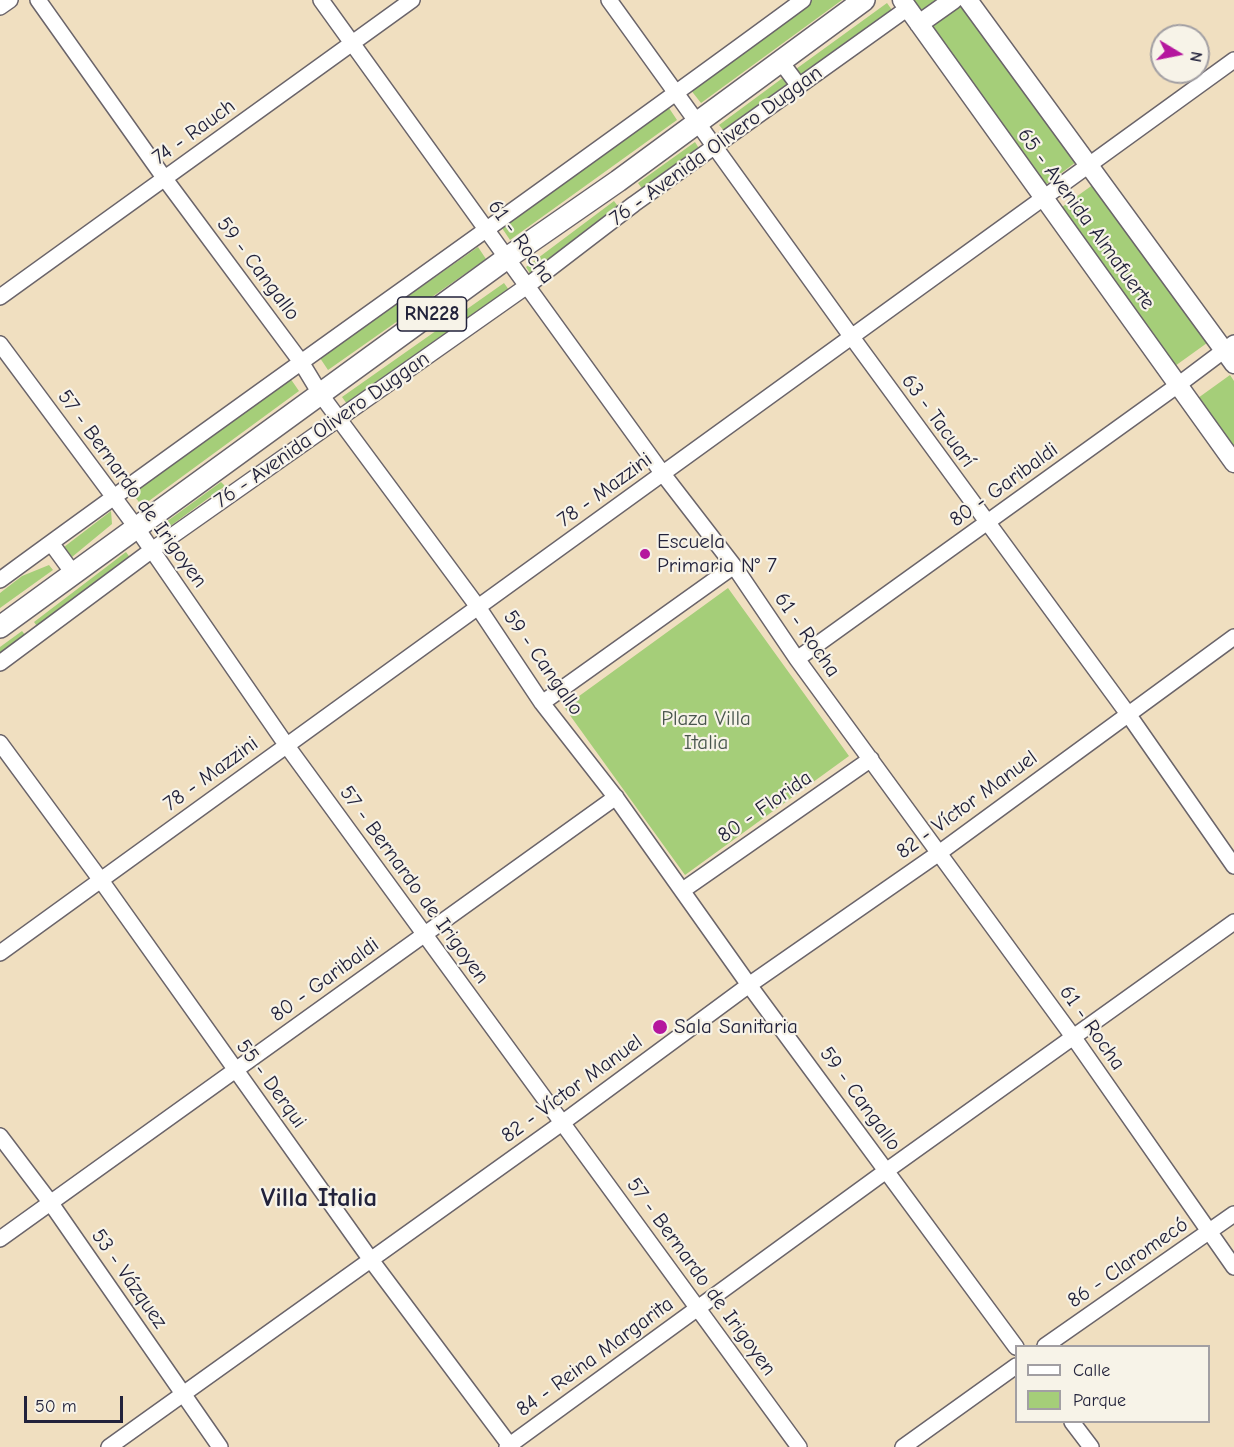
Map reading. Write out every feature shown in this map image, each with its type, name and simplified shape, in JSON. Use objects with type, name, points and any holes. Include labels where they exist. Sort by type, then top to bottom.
[{"type":"highway","name":"76 - Avenida Olivero Duggan","points":[[0,627],[507,258],[698,123],[864,0]]},
{"type":"main road","points":[[919,24],[953,0]]},
{"type":"main road","name":"65 - Avenida Almafuerte","points":[[968,0],[1231,352]]},
{"type":"main road","name":"65 - Avenida Almafuerte","points":[[905,4],[1234,463]]},
{"type":"street","points":[[0,8],[10,0]]},
{"type":"street","name":"59 - Cangallo","points":[[38,0],[165,179],[301,362],[321,395],[478,607],[542,703],[616,797],[749,985],[1016,1345]]},
{"type":"street","name":"61 - Rocha","points":[[321,0],[663,474],[734,566],[797,659],[1074,1038],[1234,1267]]},
{"type":"street","name":"74 - Rauch","points":[[0,297],[412,0]]},
{"type":"street","name":"63 - Tacuarí","points":[[609,0],[851,336],[1128,714],[1234,866]]},
{"type":"street","points":[[0,580],[301,362],[487,231],[803,0]]},
{"type":"street","name":"76 - Avenida Olivero Duggan","points":[[0,663],[152,550],[526,286],[634,204],[799,86],[905,4]]},
{"type":"street","name":"78 - Mazzini","points":[[0,953],[1234,60]]},
{"type":"street","points":[[781,62],[799,86]]},
{"type":"street","points":[[618,181],[634,204]]},
{"type":"street","name":"57 - Bernardo de Irigoyen","points":[[0,344],[136,527],[286,746],[799,1447]]},
{"type":"street","name":"80 - Garibaldi","points":[[797,659],[1178,385],[1231,352]]},
{"type":"street","points":[[51,543],[74,573]]},
{"type":"street","points":[[542,703],[734,566]]},
{"type":"street","name":"82 - Víctor Manuel","points":[[110,1447],[562,1123],[749,985],[939,852],[1234,637]]},
{"type":"street","name":"55 - Derqui","points":[[0,743],[100,879],[371,1260],[509,1446]]},
{"type":"street","name":"80 - Florida","points":[[683,890],[871,759]]},
{"type":"street","name":"80 - Garibaldi","points":[[0,1239],[616,797]]},
{"type":"street","name":"84 - Reina Margarita","points":[[509,1446],[886,1171],[1234,922]]},
{"type":"street","name":"53 - Vázquez","points":[[0,1136],[50,1202],[220,1447]]},
{"type":"street","name":"86 - Claromecó","points":[[1048,1345],[1234,1214]]},
{"type":"street","points":[[903,1447],[1015,1367]]},
{"type":"street","points":[[1073,1423],[1091,1447]]},
{"type":"green space","points":[[811,0],[842,0],[701,103],[690,89]]},
{"type":"green space","points":[[913,0],[937,0],[921,12]]},
{"type":"green space","points":[[887,3],[892,10],[801,76],[796,69]]},
{"type":"green space","points":[[962,4],[1076,162],[1044,186],[930,26]]},
{"type":"green space","points":[[784,77],[789,85],[725,132],[719,125]]},
{"type":"green space","points":[[669,108],[677,120],[510,240],[502,228]]},
{"type":"green space","points":[[695,142],[700,150],[643,190],[638,183]]},
{"type":"green space","points":[[1094,184],[1207,343],[1175,366],[1062,207]]},
{"type":"green space","points":[[614,201],[620,209],[531,275],[526,267]]},
{"type":"green space","points":[[478,247],[486,259],[328,370],[320,358]]},
{"type":"green space","points":[[504,283],[509,290],[347,404],[342,397]]},
{"type":"green space","points":[[1230,375],[1234,381],[1234,449],[1198,398]]},
{"type":"green space","points":[[290,378],[299,391],[142,506],[132,493]]},
{"type":"green space","points":[[221,482],[225,486],[169,527],[166,522]]},
{"type":"green space","points":[[111,511],[112,524],[72,557],[64,547]]},
{"type":"green space","points":[[126,552],[131,559],[39,629],[34,622]]},
{"type":"green space","points":[[49,565],[53,570],[0,608],[0,593],[22,576]]},
{"type":"green space","name":"Plaza Villa Italia","points":[[728,588],[849,756],[685,875],[564,707]]},
{"type":"green space","points":[[22,631],[26,636],[0,655],[0,647]]},
{"type":"place","name":"Escuela Primaria N° 7","points":[[645,554]]},
{"type":"place","name":"Sala Sanitaria","points":[[660,1027]]},
{"type":"district","name":"Villa Italia","points":[[319,1198]]}]
